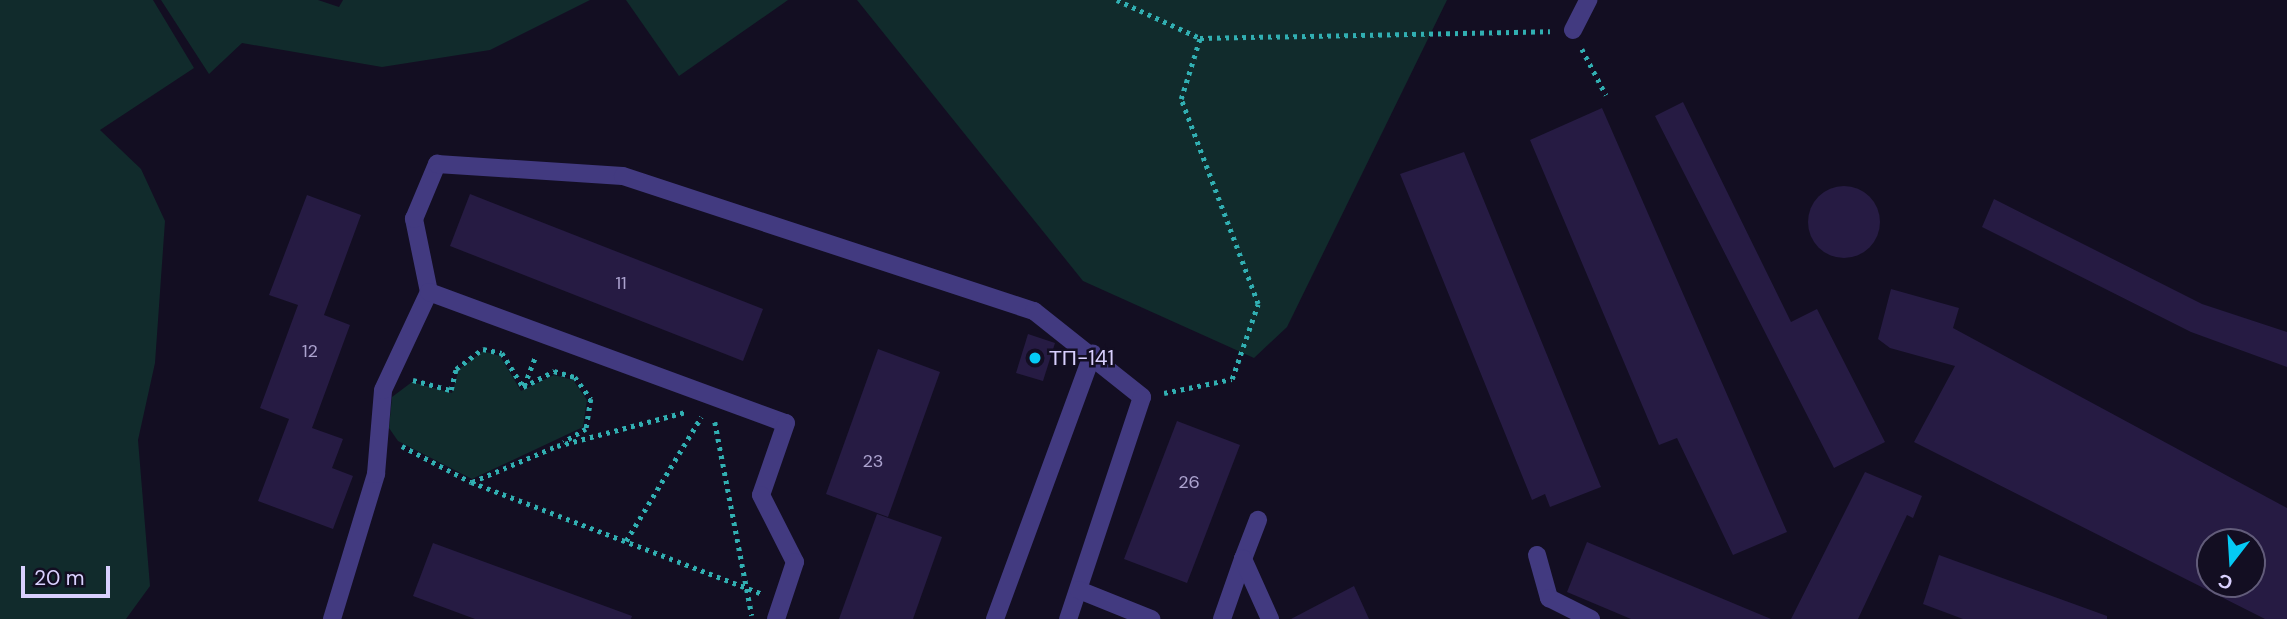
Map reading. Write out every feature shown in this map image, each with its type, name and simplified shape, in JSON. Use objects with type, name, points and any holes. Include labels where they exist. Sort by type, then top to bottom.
[{"type":"lane","points":[[1573,30],[1588,0]]},
{"type":"lane","points":[[332,619],[376,474],[383,390],[429,292],[414,219],[437,164],[623,176],[1034,311],[1093,353],[1142,397],[1068,619]]},
{"type":"lane","points":[[429,292],[786,423],[761,495],[795,562],[776,619]]},
{"type":"lane","points":[[995,619],[1093,353]]},
{"type":"lane","points":[[1222,619],[1258,520]]},
{"type":"lane","points":[[1537,555],[1549,598],[1591,619]]},
{"type":"lane","points":[[1243,559],[1270,619]]},
{"type":"lane","points":[[1079,590],[1151,619]]},
{"type":"path","points":[[1117,0],[1200,38],[1573,30],[1606,95]]},
{"type":"path","points":[[1142,397],[1231,379],[1258,304],[1181,99],[1200,38]]},
{"type":"path","points":[[523,387],[544,334]]},
{"type":"path","points":[[451,390],[456,369],[483,349],[502,353],[523,387]]},
{"type":"path","points":[[471,482],[557,446],[586,429],[591,399],[575,377],[554,371],[523,387]]},
{"type":"path","points":[[557,446],[691,410]]},
{"type":"path","points":[[626,541],[701,417]]},
{"type":"path","points":[[715,417],[753,619]]},
{"type":"path","points":[[411,451],[471,482],[782,601]]},
{"type":"green space","points":[[0,0],[153,0],[194,68],[100,130],[141,169],[165,221],[155,363],[138,440],[150,586],[126,619],[0,619]]},
{"type":"green space","points":[[161,0],[318,0],[339,7],[343,0],[590,0],[490,50],[382,67],[242,43],[209,74]]},
{"type":"green space","points":[[626,0],[788,0],[679,76]]},
{"type":"green space","points":[[857,0],[1447,0],[1287,327],[1254,358],[1083,281]]},
{"type":"green space","points":[[483,351],[500,356],[521,391],[554,375],[573,380],[587,400],[583,427],[472,479],[398,441],[389,428],[392,397],[412,382],[452,393],[459,369]]},
{"type":"building","points":[[1683,102],[1791,322],[1817,309],[1885,442],[1834,468],[1655,116]]},
{"type":"building","points":[[1602,108],[1787,532],[1733,555],[1677,438],[1659,445],[1530,140]]},
{"type":"building","points":[[1464,152],[1601,487],[1550,507],[1545,494],[1532,500],[1400,174]]},
{"type":"building","points":[[1844,186],[1864,192],[1874,202],[1880,222],[1874,242],[1864,252],[1844,258],[1824,252],[1814,242],[1808,222],[1814,202],[1824,192]]},
{"type":"building","points":[[470,194],[763,309],[743,361],[450,246]]},
{"type":"building","points":[[307,195],[361,215],[324,315],[350,325],[312,428],[343,439],[332,468],[353,476],[333,529],[258,501],[289,419],[260,408],[298,305],[269,295]]},
{"type":"building","points":[[1994,199],[2202,304],[2287,332],[2287,367],[2191,332],[1982,227]]},
{"type":"building","points":[[1891,289],[1959,308],[1953,328],[2287,508],[2287,619],[2265,619],[2223,598],[2266,598],[2266,528],[2196,528],[2196,584],[1914,442],[1955,366],[1890,348],[1878,339]]},
{"type":"building","name":"ТП-141","points":[[1028,334],[1055,343],[1043,381],[1016,373]]},
{"type":"building","points":[[878,349],[940,372],[888,517],[826,494]]},
{"type":"building","points":[[1177,421],[1240,445],[1187,583],[1124,559]]},
{"type":"building","points":[[1865,472],[1922,496],[1913,518],[1907,515],[1858,619],[1791,619]]},
{"type":"building","points":[[877,514],[942,537],[913,619],[839,619]]},
{"type":"building","points":[[1587,542],[1771,619],[1631,619],[1567,592]]},
{"type":"building","points":[[433,543],[632,616],[631,619],[475,619],[413,596]]},
{"type":"building","points":[[1939,555],[2107,616],[2107,619],[1963,619],[1923,604]]},
{"type":"building","points":[[1354,586],[1369,619],[1291,619]]},
{"type":"place","name":"ТП-141","points":[[1035,358]]}]
